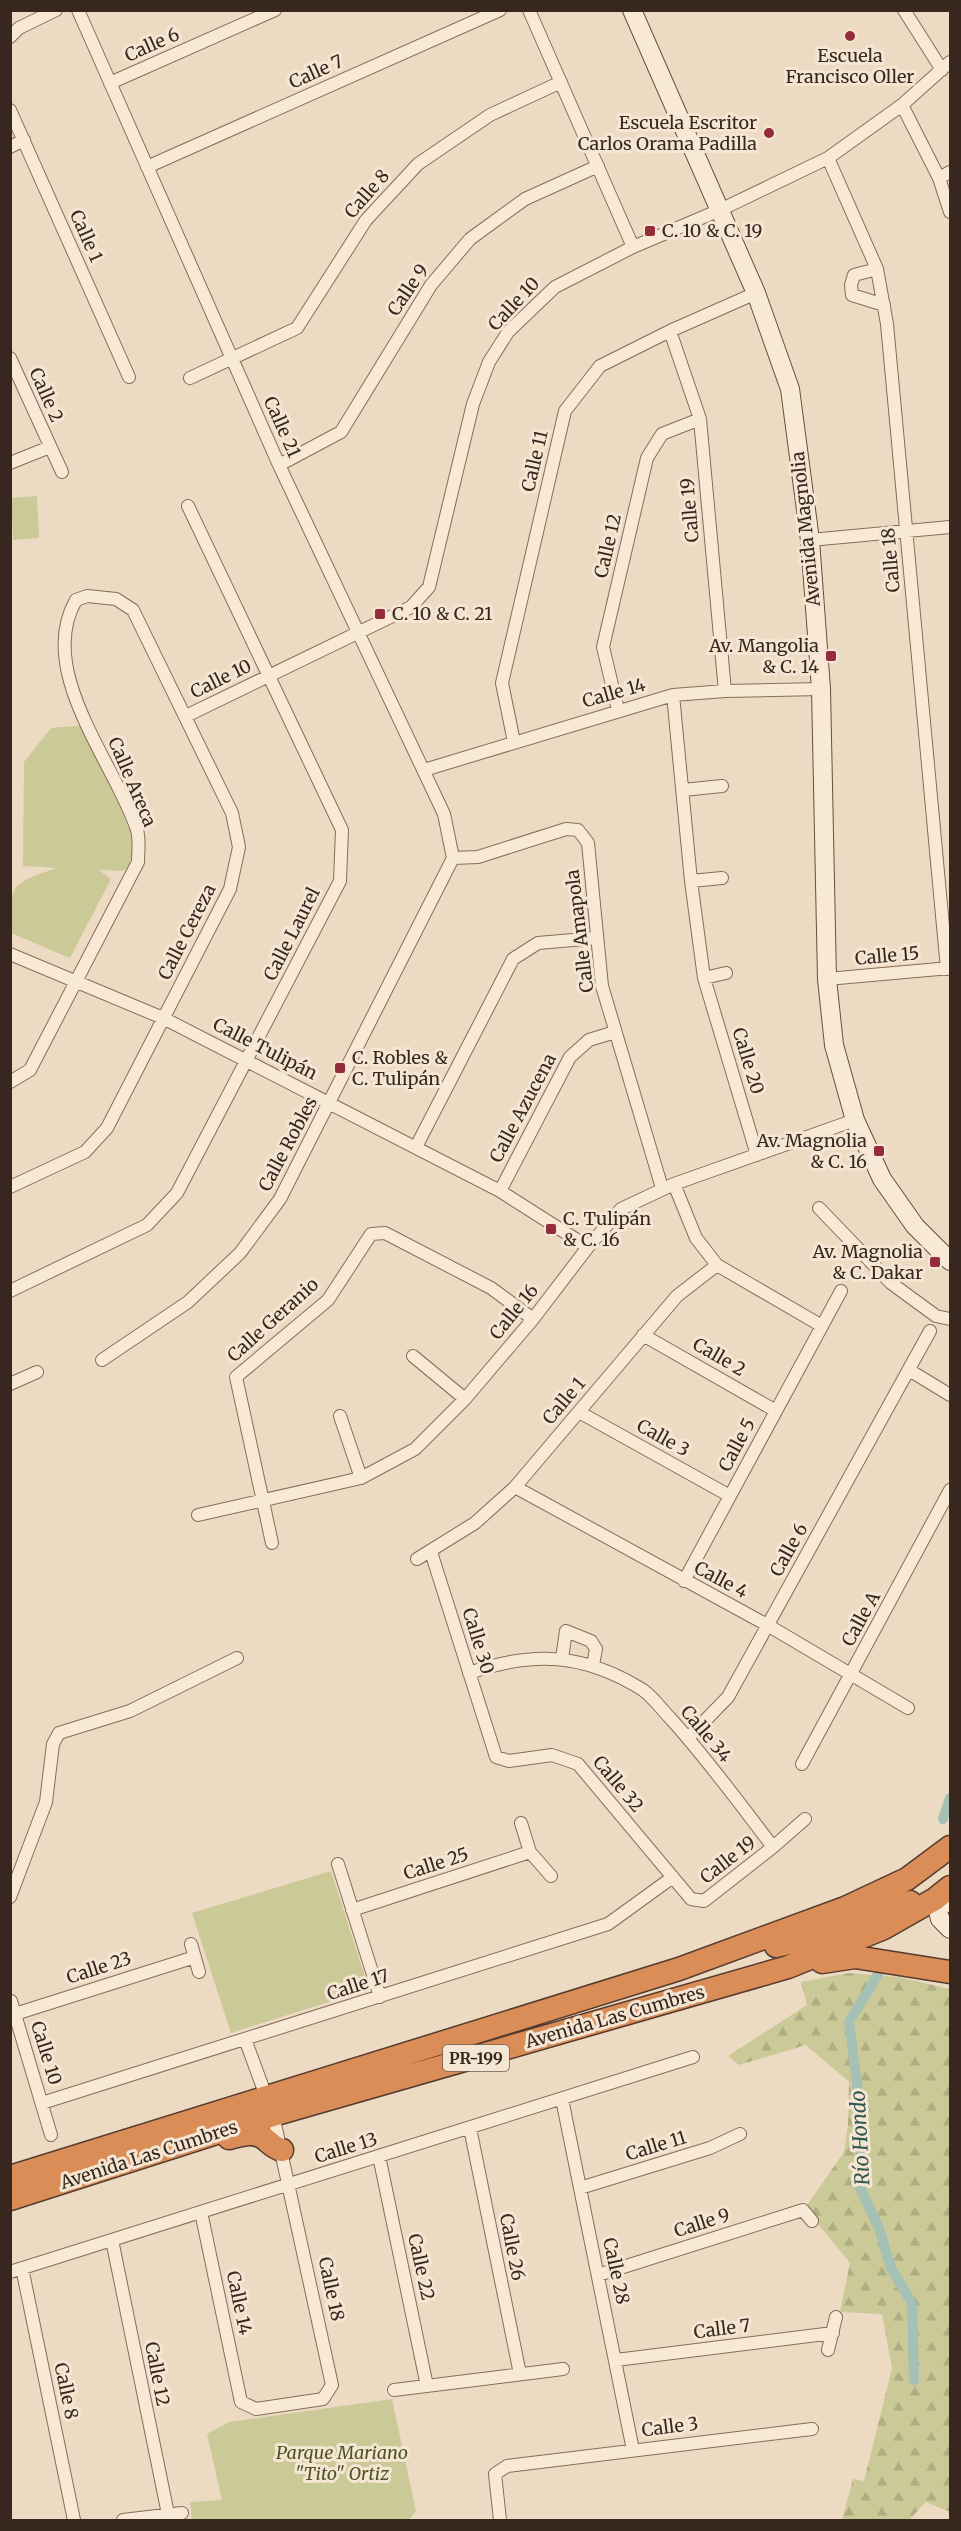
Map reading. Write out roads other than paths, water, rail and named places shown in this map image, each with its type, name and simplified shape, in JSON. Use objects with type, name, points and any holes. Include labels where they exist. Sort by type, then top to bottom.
[{"type":"highway","name":"Avenida Las Cumbres","points":[[10,2199],[128,2162],[270,2106],[679,1969],[845,1908],[907,1879],[951,1847]]},
{"type":"highway","points":[[679,1969],[814,1937],[904,1902],[945,1896],[943,1871],[951,1866]]},
{"type":"highway","name":"Avenida Las Cumbres","points":[[10,2177],[788,1966],[884,1928],[945,1896]]},
{"type":"highway","points":[[788,1966],[855,1957],[951,1972]]},
{"type":"highway","points":[[128,2162],[134,2166],[140,2166],[249,2134],[259,2136],[282,2150]]},
{"type":"street","points":[[10,38],[19,28],[56,10]]},
{"type":"street","name":"Calle 21","points":[[78,10],[279,465],[444,814],[453,858]]},
{"type":"street","name":"Calle 6","points":[[110,83],[275,10]]},
{"type":"street","name":"Calle 7","points":[[147,167],[500,10]]},
{"type":"street","points":[[529,10],[633,247]]},
{"type":"street","name":"Avenida Magnolia","points":[[632,10],[756,293],[790,389],[810,540],[821,689],[827,979],[834,1045],[855,1120],[882,1179],[915,1226],[951,1262]]},
{"type":"street","points":[[904,10],[946,66]]},
{"type":"street","name":"Calle 10","points":[[186,716],[411,607],[429,587],[473,404],[489,362],[508,332],[555,287],[633,247],[720,210],[828,158],[902,105],[946,66]]},
{"type":"street","name":"Calle 8","points":[[190,378],[297,328],[366,219],[418,164],[490,115],[561,82]]},
{"type":"street","points":[[902,105],[939,178],[951,212]]},
{"type":"street","name":"Calle 1","points":[[10,110],[129,376]]},
{"type":"street","points":[[10,147],[24,140]]},
{"type":"street","name":"Calle 18","points":[[828,158],[877,269],[884,305],[949,968]]},
{"type":"street","name":"Calle 9","points":[[279,465],[340,432],[430,285],[470,238],[525,199],[598,166]]},
{"type":"street","points":[[939,178],[951,172]]},
{"type":"street","points":[[877,269],[854,275],[851,285],[852,295],[884,305]]},
{"type":"street","name":"Calle 11","points":[[514,742],[502,683],[565,411],[600,366],[670,331],[756,293]]},
{"type":"street","name":"Calle 19","points":[[670,331],[700,419],[725,691]]},
{"type":"street","name":"Calle 2","points":[[10,358],[62,472]]},
{"type":"street","name":"Calle 12","points":[[618,710],[603,647],[646,458],[662,434],[700,419]]},
{"type":"street","points":[[10,463],[50,447]]},
{"type":"street","name":"Calle Laurel","points":[[10,1292],[147,1226],[177,1193],[340,881],[342,830],[188,506]]},
{"type":"street","points":[[810,540],[951,527]]},
{"type":"street","name":"Calle Areca","points":[[10,1082],[30,1070],[138,862],[138,832],[69,685],[64,649],[70,610],[76,600],[87,596],[100,598]]},
{"type":"street","name":"Calle Cereza","points":[[10,1186],[85,1152],[107,1128],[230,889],[239,847],[232,813],[133,610],[116,599],[100,598]]},
{"type":"street","name":"Calle 14","points":[[423,770],[673,695],[725,691],[821,689]]},
{"type":"street","name":"Calle 20","points":[[673,695],[691,881],[704,978],[757,1155]]},
{"type":"street","points":[[683,790],[722,786]]},
{"type":"street","name":"Calle Amapola","points":[[453,858],[478,857],[566,829],[578,830],[588,843],[602,986],[615,1032],[668,1186],[696,1238],[717,1265]]},
{"type":"street","name":"Calle Robles","points":[[102,1360],[188,1302],[240,1253],[280,1199],[331,1103],[453,858]]},
{"type":"street","points":[[691,881],[722,878]]},
{"type":"street","points":[[416,1147],[513,959],[538,943],[596,938]]},
{"type":"street","name":"Calle Tulipán","points":[[10,954],[163,1018],[247,1060],[500,1191],[588,1247]]},
{"type":"street","name":"Calle 15","points":[[827,979],[949,968]]},
{"type":"street","points":[[704,978],[726,973]]},
{"type":"street","name":"Calle Azucena","points":[[500,1191],[570,1057],[589,1040],[615,1032]]},
{"type":"street","name":"Calle 16","points":[[198,1515],[361,1478],[415,1449],[465,1399],[533,1320],[588,1247],[621,1209],[668,1186],[855,1120]]},
{"type":"street","points":[[819,1208],[891,1283],[936,1316],[951,1318]]},
{"type":"street","name":"Calle Geranio","points":[[272,1543],[236,1377],[328,1300],[371,1234],[385,1233],[491,1288],[533,1320]]},
{"type":"street","points":[[717,1265],[822,1326]]},
{"type":"street","name":"Calle 1","points":[[417,1559],[475,1523],[515,1487],[677,1296],[717,1265]]},
{"type":"street","name":"Calle 5","points":[[684,1581],[842,1291]]},
{"type":"street","name":"Calle 6","points":[[688,1738],[728,1697],[930,1331]]},
{"type":"street","name":"Calle 2","points":[[643,1335],[776,1411]]},
{"type":"street","points":[[413,1356],[465,1399]]},
{"type":"street","points":[[909,1370],[951,1395]]},
{"type":"street","points":[[10,1384],[37,1372]]},
{"type":"street","name":"Calle 3","points":[[579,1412],[730,1496]]},
{"type":"street","points":[[340,1416],[361,1478]]},
{"type":"street","name":"Calle 4","points":[[515,1487],[769,1626],[908,1708]]},
{"type":"street","name":"Calle A","points":[[802,1764],[951,1490]]},
{"type":"street","name":"Calle 30","points":[[431,1552],[491,1742]]},
{"type":"street","points":[[562,1658],[566,1631],[591,1641],[596,1649],[593,1665]]},
{"type":"street","name":"Calle 34","points":[[469,1673],[490,1666],[523,1660],[546,1657],[562,1658],[593,1665],[644,1691],[688,1738],[773,1847]]},
{"type":"street","points":[[10,1897],[46,1802],[53,1744],[59,1733],[130,1711],[237,1659]]},
{"type":"street","name":"Calle 32","points":[[491,1742],[496,1757],[509,1761],[552,1755],[578,1764],[673,1877]]},
{"type":"street","name":"Calle 19","points":[[673,1877],[691,1899],[704,1901],[805,1819]]},
{"type":"street","points":[[521,1822],[530,1852],[551,1876]]},
{"type":"street","name":"Calle 25","points":[[352,1910],[530,1852]]},
{"type":"street","points":[[338,1864],[380,1996]]},
{"type":"street","name":"Calle 17","points":[[42,2103],[608,1924],[673,1877]]},
{"type":"street","points":[[945,1896],[940,1919],[951,1929]]},
{"type":"street","points":[[191,1944],[199,1972]]},
{"type":"street","name":"Calle 23","points":[[15,2014],[195,1957]]},
{"type":"street","name":"Calle 10","points":[[11,2001],[51,2135]]},
{"type":"street","name":"Calle 18","points":[[241,2402],[256,2409],[323,2399],[332,2385],[282,2150],[270,2106],[245,2039]]},
{"type":"street","name":"Calle 13","points":[[16,2270],[693,2057]]},
{"type":"street","name":"Calle 28","points":[[562,2099],[633,2450]]},
{"type":"street","name":"Calle 26","points":[[470,2128],[520,2374]]},
{"type":"street","name":"Calle 11","points":[[580,2188],[710,2148],[740,2134]]},
{"type":"street","name":"Calle 22","points":[[379,2156],[427,2386]]},
{"type":"street","name":"Calle 9","points":[[598,2276],[803,2210],[812,2221]]},
{"type":"street","name":"Calle 14","points":[[201,2212],[241,2402]]},
{"type":"street","name":"Calle 12","points":[[112,2240],[168,2514]]},
{"type":"street","name":"Calle 8","points":[[16,2270],[74,2520]]},
{"type":"street","points":[[828,2350],[836,2317]]},
{"type":"street","name":"Calle 7","points":[[616,2361],[833,2333]]},
{"type":"street","points":[[394,2390],[563,2369]]},
{"type":"street","name":"Calle 3","points":[[500,2520],[495,2474],[507,2466],[812,2429]]},
{"type":"street","points":[[123,2520],[182,2513]]},
{"type":"waterway","name":"Río Hondo","points":[[943,1819],[950,1798]]},
{"type":"waterway","name":"Río Hondo","points":[[883,1966],[849,2022],[861,2113],[860,2188],[879,2228],[891,2268],[912,2303],[914,2380]]},
{"type":"place","name":"Escuela Francisco Oller","points":[[850,36]]},
{"type":"place","name":"Escuela Escritor Carlos Orama Padilla","points":[[769,133]]},
{"type":"place","name":"C. 10 & C. 19","points":[[650,231]]},
{"type":"place","name":"C. 10 & C. 21","points":[[380,614]]},
{"type":"place","name":"Av. Mangolia & C. 14","points":[[831,656]]},
{"type":"place","name":"C. Robles & C. Tulipán","points":[[340,1068]]},
{"type":"place","name":"Av. Magnolia & C. 16","points":[[879,1151]]},
{"type":"place","name":"C. Tulipán & C. 16","points":[[551,1229]]},
{"type":"place","name":"Av. Magnolia & C. Dakar","points":[[935,1262]]},
{"type":"park label","name":"Parque Mariano \"Tito\" Ortiz","points":[[342,2463]]}]
